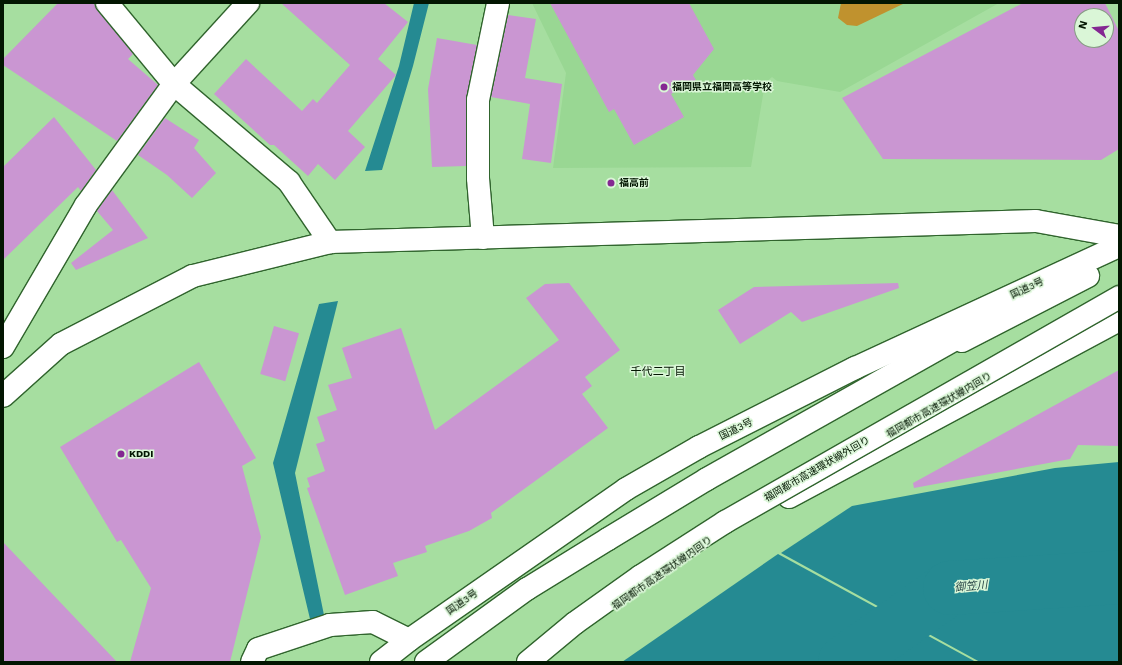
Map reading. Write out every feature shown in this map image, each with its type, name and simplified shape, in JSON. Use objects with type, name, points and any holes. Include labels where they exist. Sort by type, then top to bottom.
[{"type":"main road","points":[[106,3],[174,84],[289,182],[330,242]]},
{"type":"main road","points":[[3,347],[86,205],[174,84],[248,3]]},
{"type":"main road","points":[[483,238],[478,178],[478,100],[498,3]]},
{"type":"main road","points":[[3,396],[61,344],[193,276],[330,242],[1036,221],[1119,236]]},
{"type":"main road","name":"国道3号","points":[[381,662],[409,640],[626,489],[699,447],[855,368],[1119,246]]},
{"type":"main road","points":[[426,662],[527,590],[707,479],[955,338],[1119,254]]},
{"type":"main road","points":[[450,662],[536,593],[603,546],[695,490],[957,344],[1119,259]]},
{"type":"main road","name":"福岡都市高速環状線外回り","points":[[528,662],[575,623],[641,576],[725,522],[1119,296]]},
{"type":"main road","name":"福岡都市高速環状線内回り","points":[[545,662],[636,590],[721,533],[877,440],[1119,303]]},
{"type":"main road","points":[[521,662],[602,593],[881,449],[1119,320]]},
{"type":"main road","points":[[252,662],[258,649],[330,625],[372,622],[409,640]]},
{"type":"shaded area","name":"福岡県立福岡高等学校","points":[[532,3],[999,3],[840,92],[777,81],[772,77],[765,83],[751,167],[553,168],[566,73]]},
{"type":"shaded area","points":[[841,3],[905,3],[857,26],[847,25],[838,18]]},
{"type":"water","points":[[414,3],[429,3],[413,66],[382,170],[365,171],[399,66]]},
{"type":"water","points":[[338,301],[295,473],[324,615],[310,619],[273,463],[319,304]]},
{"type":"water","points":[[1119,462],[1119,662],[980,662],[781,553],[852,506],[1055,468]]},
{"type":"water","points":[[778,554],[976,662],[622,662]]},
{"type":"building","points":[[58,3],[93,3],[133,54],[128,59],[158,85],[117,141],[3,65],[3,59]]},
{"type":"building","points":[[281,3],[384,3],[408,22],[378,59],[396,75],[348,131],[365,147],[335,180],[318,164],[308,176],[274,145],[270,145],[214,94],[246,59],[302,111],[313,99],[317,103],[350,65]]},
{"type":"building","points":[[550,3],[689,3],[714,49],[693,75],[696,80],[671,94],[684,117],[634,145],[614,109],[609,112]]},
{"type":"building","points":[[1023,3],[1105,3],[1108,8],[1074,8],[1074,48],[1114,48],[1114,21],[1119,31],[1119,149],[1101,160],[883,159],[842,98]]},
{"type":"building","points":[[508,15],[536,19],[525,78],[562,84],[551,163],[522,159],[530,104],[491,97]]},
{"type":"building","points":[[437,38],[477,45],[466,100],[466,166],[432,167],[428,89]]},
{"type":"building","points":[[54,117],[96,170],[81,191],[78,187],[3,260],[3,167]]},
{"type":"building","points":[[165,118],[199,140],[194,148],[216,173],[192,198],[167,175],[138,155]]},
{"type":"building","points":[[112,190],[148,238],[76,270],[71,263],[113,230],[97,211]]},
{"type":"building","points":[[569,283],[620,350],[585,377],[592,386],[582,394],[608,428],[491,513],[492,518],[469,531],[425,546],[427,552],[393,563],[398,576],[345,595],[307,488],[310,487],[307,478],[325,471],[316,444],[325,441],[317,417],[337,410],[328,385],[352,378],[342,348],[401,328],[435,430],[559,340],[526,298],[545,284]]},
{"type":"building","points":[[898,283],[899,288],[802,322],[791,312],[740,344],[718,310],[754,287]]},
{"type":"building","points":[[274,326],[299,333],[285,381],[260,374]]},
{"type":"building","points":[[199,362],[256,458],[242,466],[261,537],[230,662],[130,662],[151,588],[121,540],[117,542],[60,447]]},
{"type":"building","points":[[1119,370],[1119,446],[1078,445],[1070,459],[914,488],[913,483]]},
{"type":"building","points":[[3,542],[117,662],[3,662]]},
{"type":"waterway","name":"御笠川","points":[[845,662],[950,588],[1119,577]]},
{"type":"place","name":"福岡県立福岡高等学校","points":[[664,87]]},
{"type":"place","name":"福高前","points":[[611,183]]},
{"type":"place","name":"KDDI","points":[[121,454]]},
{"type":"district","name":"千代二丁目","points":[[658,372]]}]
